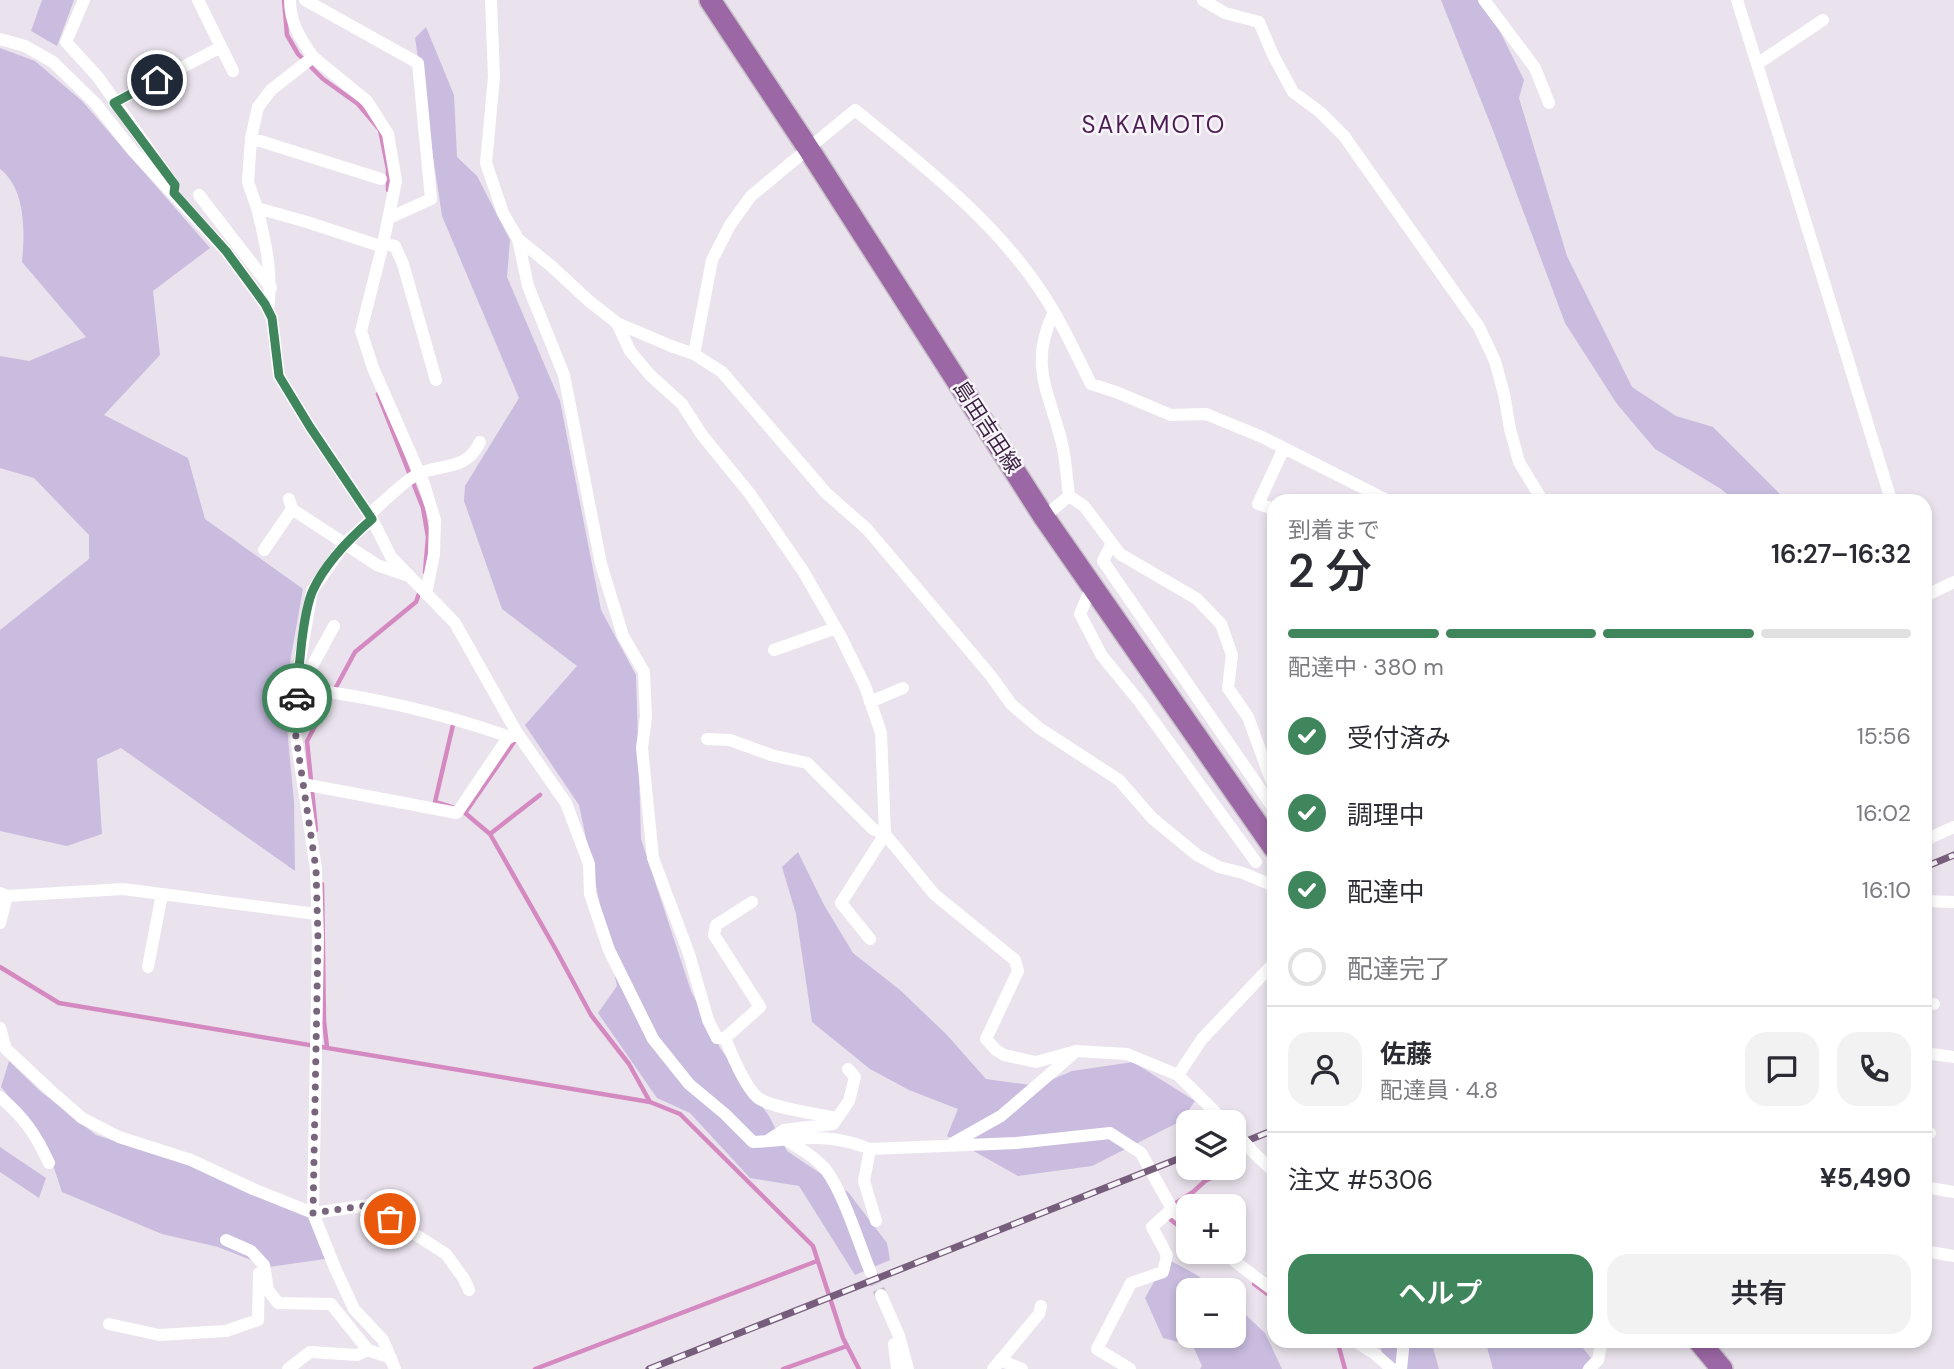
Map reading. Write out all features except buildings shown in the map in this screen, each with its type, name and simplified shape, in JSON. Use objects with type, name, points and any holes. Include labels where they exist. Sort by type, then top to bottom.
[{"type":"main road","name":"島田吉田線","points":[[710,0],[1044,517],[1267,838]]},
{"type":"main road","points":[[1705,1348],[1722,1369]]},
{"type":"street","points":[[83,0],[66,42],[97,77],[175,185],[174,193]]},
{"type":"street","points":[[198,0],[233,71]]},
{"type":"street","points":[[290,0],[290,16],[312,57],[367,101],[388,134],[396,181],[361,331],[373,368],[424,484],[435,520],[434,554],[425,593]]},
{"type":"street","points":[[305,0],[418,63],[431,199],[388,218]]},
{"type":"street","points":[[491,0],[494,77],[486,163],[503,214],[518,239],[617,323],[694,354],[722,372],[826,493],[867,529],[991,676],[1011,704],[1039,728],[1119,780],[1152,818],[1197,855],[1219,867],[1267,883]]},
{"type":"street","points":[[1203,0],[1225,13],[1259,22],[1293,92],[1320,112],[1344,136],[1479,327],[1495,361],[1519,462],[1538,494]]},
{"type":"street","points":[[1484,0],[1535,68],[1549,103]]},
{"type":"street","points":[[1737,0],[1889,494]]},
{"type":"street","points":[[1757,64],[1823,19]]},
{"type":"street","points":[[0,38],[25,46],[53,62],[96,104],[133,151],[226,251],[268,310],[272,318],[279,376],[371,517],[391,557],[455,623],[514,735],[566,803],[589,864],[590,894],[609,950],[653,1040],[689,1084],[753,1142],[819,1136],[848,1140],[870,1149],[1016,1143],[1110,1133],[1141,1153],[1169,1208],[1176,1214]]},
{"type":"street","points":[[114,103],[222,47]]},
{"type":"street","points":[[268,310],[271,288],[266,242],[248,182],[251,138],[258,107],[271,90],[312,57]]},
{"type":"street","points":[[694,354],[712,260],[730,225],[751,196],[855,110],[943,181],[991,229],[1054,312],[1091,384],[1171,415],[1206,414],[1262,437],[1375,494]]},
{"type":"street","points":[[251,138],[381,179]]},
{"type":"street","points":[[198,195],[271,288]]},
{"type":"street","points":[[257,208],[368,242],[395,246],[403,264],[436,380]]},
{"type":"street","points":[[518,239],[528,286],[564,375],[601,564],[624,636],[644,672],[646,717],[642,748],[653,858],[689,954],[708,1020],[717,1038],[725,1038],[760,1007],[714,935],[716,925],[752,902]]},
{"type":"street","points":[[1054,312],[1044,333],[1041,356],[1043,382],[1063,448],[1069,496],[1084,506],[1120,554],[1197,599],[1221,624],[1232,655],[1228,688],[1248,717],[1267,771]]},
{"type":"street","points":[[617,323],[630,351],[650,375],[682,404],[702,435],[750,494],[803,571],[865,686],[881,733],[885,835],[841,903],[870,939]]},
{"type":"street","points":[[393,1364],[383,1340],[355,1309],[313,1213],[318,939],[316,869],[295,730],[312,591],[345,543],[404,485],[418,474],[456,465],[475,453],[480,442]]},
{"type":"street","points":[[1267,507],[1258,504],[1284,449]]},
{"type":"street","points":[[1044,517],[1069,496]]},
{"type":"street","points":[[264,550],[290,504],[377,565],[411,578]]},
{"type":"street","points":[[1112,543],[1103,561],[1267,798]]},
{"type":"street","points":[[1932,590],[1954,582]]},
{"type":"street","points":[[1093,586],[1080,614],[1102,656],[1139,701],[1256,862]]},
{"type":"street","points":[[299,688],[334,626]]},
{"type":"street","points":[[774,650],[836,628]]},
{"type":"street","points":[[299,688],[342,693],[459,719],[514,735]]},
{"type":"street","points":[[870,702],[903,688]]},
{"type":"street","points":[[304,785],[461,808],[514,735]]},
{"type":"street","points":[[707,739],[730,740],[771,755],[807,763],[873,829],[885,835],[934,894],[1015,960],[1018,971],[986,1039],[996,1050],[1004,1055],[1036,1062],[1076,1051],[1127,1054],[1178,1075],[1214,1110]]},
{"type":"street","points":[[1932,837],[1954,827]]},
{"type":"street","points":[[1243,873],[1267,853]]},
{"type":"street","points":[[0,923],[3,895],[123,889],[316,914]]},
{"type":"street","points":[[148,967],[162,894]]},
{"type":"street","points":[[1932,901],[1954,902]]},
{"type":"street","points":[[1178,1075],[1202,1039],[1267,970]]},
{"type":"street","points":[[0,1028],[3,1049],[82,1118],[119,1137],[191,1160],[313,1213],[369,1205],[446,1254],[469,1290]]},
{"type":"street","points":[[725,1038],[735,1061],[757,1097],[777,1106],[837,1118]]},
{"type":"street","points":[[949,1145],[1001,1116],[1076,1051]]},
{"type":"street","points":[[1932,1054],[1954,1057]]},
{"type":"street","points":[[766,1141],[784,1130],[833,1124],[849,1101],[855,1077],[848,1069]]},
{"type":"street","points":[[0,1097],[36,1136],[48,1163]]},
{"type":"street","points":[[786,1140],[825,1169],[835,1185],[871,1273]]},
{"type":"street","points":[[1246,1144],[1267,1165]]},
{"type":"street","points":[[870,1149],[864,1181],[876,1221]]},
{"type":"street","points":[[1932,1188],[1954,1192]]},
{"type":"street","points":[[1130,1369],[1097,1349],[1131,1283],[1163,1272],[1167,1255],[1152,1227],[1169,1208]]},
{"type":"street","points":[[226,1240],[251,1251],[264,1265],[268,1290],[278,1303],[331,1304],[368,1350],[393,1364]]},
{"type":"street","points":[[1932,1252],[1954,1256]]},
{"type":"street","points":[[109,1324],[159,1335],[226,1331],[258,1320],[259,1262]]},
{"type":"street","points":[[1239,1264],[1267,1286]]},
{"type":"street","points":[[881,1295],[899,1336],[908,1369]]},
{"type":"street","points":[[997,1365],[1039,1314],[1041,1306]]},
{"type":"street","points":[[889,1316],[897,1369]]},
{"type":"street","points":[[1366,1348],[1392,1369]]},
{"type":"street","points":[[1401,1369],[1403,1348]]},
{"type":"street","points":[[1589,1369],[1598,1360],[1600,1348]]},
{"type":"street","points":[[288,1369],[310,1352],[357,1355],[368,1350]]},
{"type":"street","points":[[997,1365],[1022,1369]]},
{"type":"shaded area","points":[[42,0],[74,0],[57,46],[31,31]]},
{"type":"shaded area","points":[[1441,0],[1483,0],[1487,5],[1524,80],[1519,98],[1567,256],[1632,387],[1676,416],[1713,427],[1780,494],[1727,494],[1655,449],[1617,404],[1565,323]]},
{"type":"shaded area","points":[[426,27],[454,95],[457,157],[477,176],[510,240],[507,277],[560,401],[601,610],[636,675],[641,839],[691,991],[720,1048],[769,1116],[787,1151],[848,1192],[887,1243],[890,1260],[855,1275],[799,1186],[750,1178],[690,1113],[657,1098],[598,1013],[617,986],[579,805],[525,725],[577,666],[502,609],[464,501],[465,486],[519,398],[442,216],[415,38]]},
{"type":"shaded area","points":[[0,48],[35,61],[82,101],[210,248],[153,291],[160,355],[104,415],[188,458],[205,519],[303,589],[284,696],[294,802],[295,871],[121,748],[97,759],[102,834],[67,846],[0,831],[0,630],[89,559],[89,535],[34,478],[0,468],[0,356],[29,361],[86,337],[22,262],[23,225],[19,199],[9,178],[0,169]]},
{"type":"shaded area","points":[[798,852],[824,905],[853,953],[900,990],[946,1034],[986,1079],[1037,1086],[1072,1071],[1133,1062],[1195,1101],[1189,1110],[1176,1110],[1176,1124],[1092,1166],[1018,1176],[947,1136],[958,1109],[909,1090],[870,1069],[812,1022],[796,914],[782,867]]},
{"type":"shaded area","points":[[9,1061],[40,1091],[96,1135],[190,1165],[308,1217],[325,1259],[269,1267],[218,1247],[162,1234],[62,1192],[45,1141],[1,1087]]},
{"type":"shaded area","points":[[0,1147],[46,1178],[39,1198],[0,1172]]},
{"type":"shaded area","points":[[1171,1261],[1201,1278],[1176,1278],[1176,1341],[1163,1338],[1145,1298],[1155,1280]]},
{"type":"shaded area","points":[[1246,1315],[1265,1333],[1267,1348],[1272,1348],[1282,1369],[1200,1369],[1202,1366],[1194,1348],[1246,1348]]},
{"type":"shaded area","points":[[1381,1348],[1433,1348],[1439,1369],[1385,1369]]},
{"type":"shaded area","points":[[1487,1348],[1583,1348],[1591,1358],[1582,1369],[1493,1369]]},
{"type":"waterway","points":[[284,0],[287,35],[298,54],[323,79],[358,104],[380,130],[388,169],[388,190]]},
{"type":"waterway","points":[[378,394],[423,508],[428,537],[425,572]]},
{"type":"waterway","points":[[316,830],[307,741],[355,652],[416,602],[420,591]]},
{"type":"waterway","points":[[453,725],[435,802],[458,809]]},
{"type":"waterway","points":[[514,742],[465,813],[490,834],[591,1015],[629,1064],[650,1102]]},
{"type":"waterway","points":[[490,834],[540,795]]},
{"type":"waterway","points":[[322,884],[324,1021],[327,1047]]},
{"type":"waterway","points":[[0,967],[59,1003],[650,1102],[680,1114],[813,1246],[843,1338],[859,1369]]},
{"type":"waterway","points":[[1173,1205],[1207,1180]]},
{"type":"waterway","points":[[1168,1214],[1176,1224]]},
{"type":"waterway","points":[[535,1369],[817,1261]]},
{"type":"waterway","points":[[1254,1284],[1267,1294]]},
{"type":"waterway","points":[[783,1369],[847,1346]]},
{"type":"waterway","points":[[1339,1348],[1345,1369]]},
{"type":"tunnel","points":[[871,1273],[881,1295]]},
{"type":"railway","points":[[1932,864],[1954,855]]},
{"type":"railway","points":[[1246,1141],[1267,1133]]},
{"type":"railway","points":[[649,1369],[1176,1160]]},
{"type":"way so far","points":[[297,698],[295,730],[316,869],[318,939],[313,1213],[369,1205],[390,1219]]},
{"type":"district","name":"SAKAMOTO","points":[[1154,124]]},
{"type":"route","points":[[157,80],[114,103],[175,185],[174,193],[226,251],[265,304],[272,318],[279,376],[372,519],[345,543],[312,591],[300,661],[297,698]]}]
